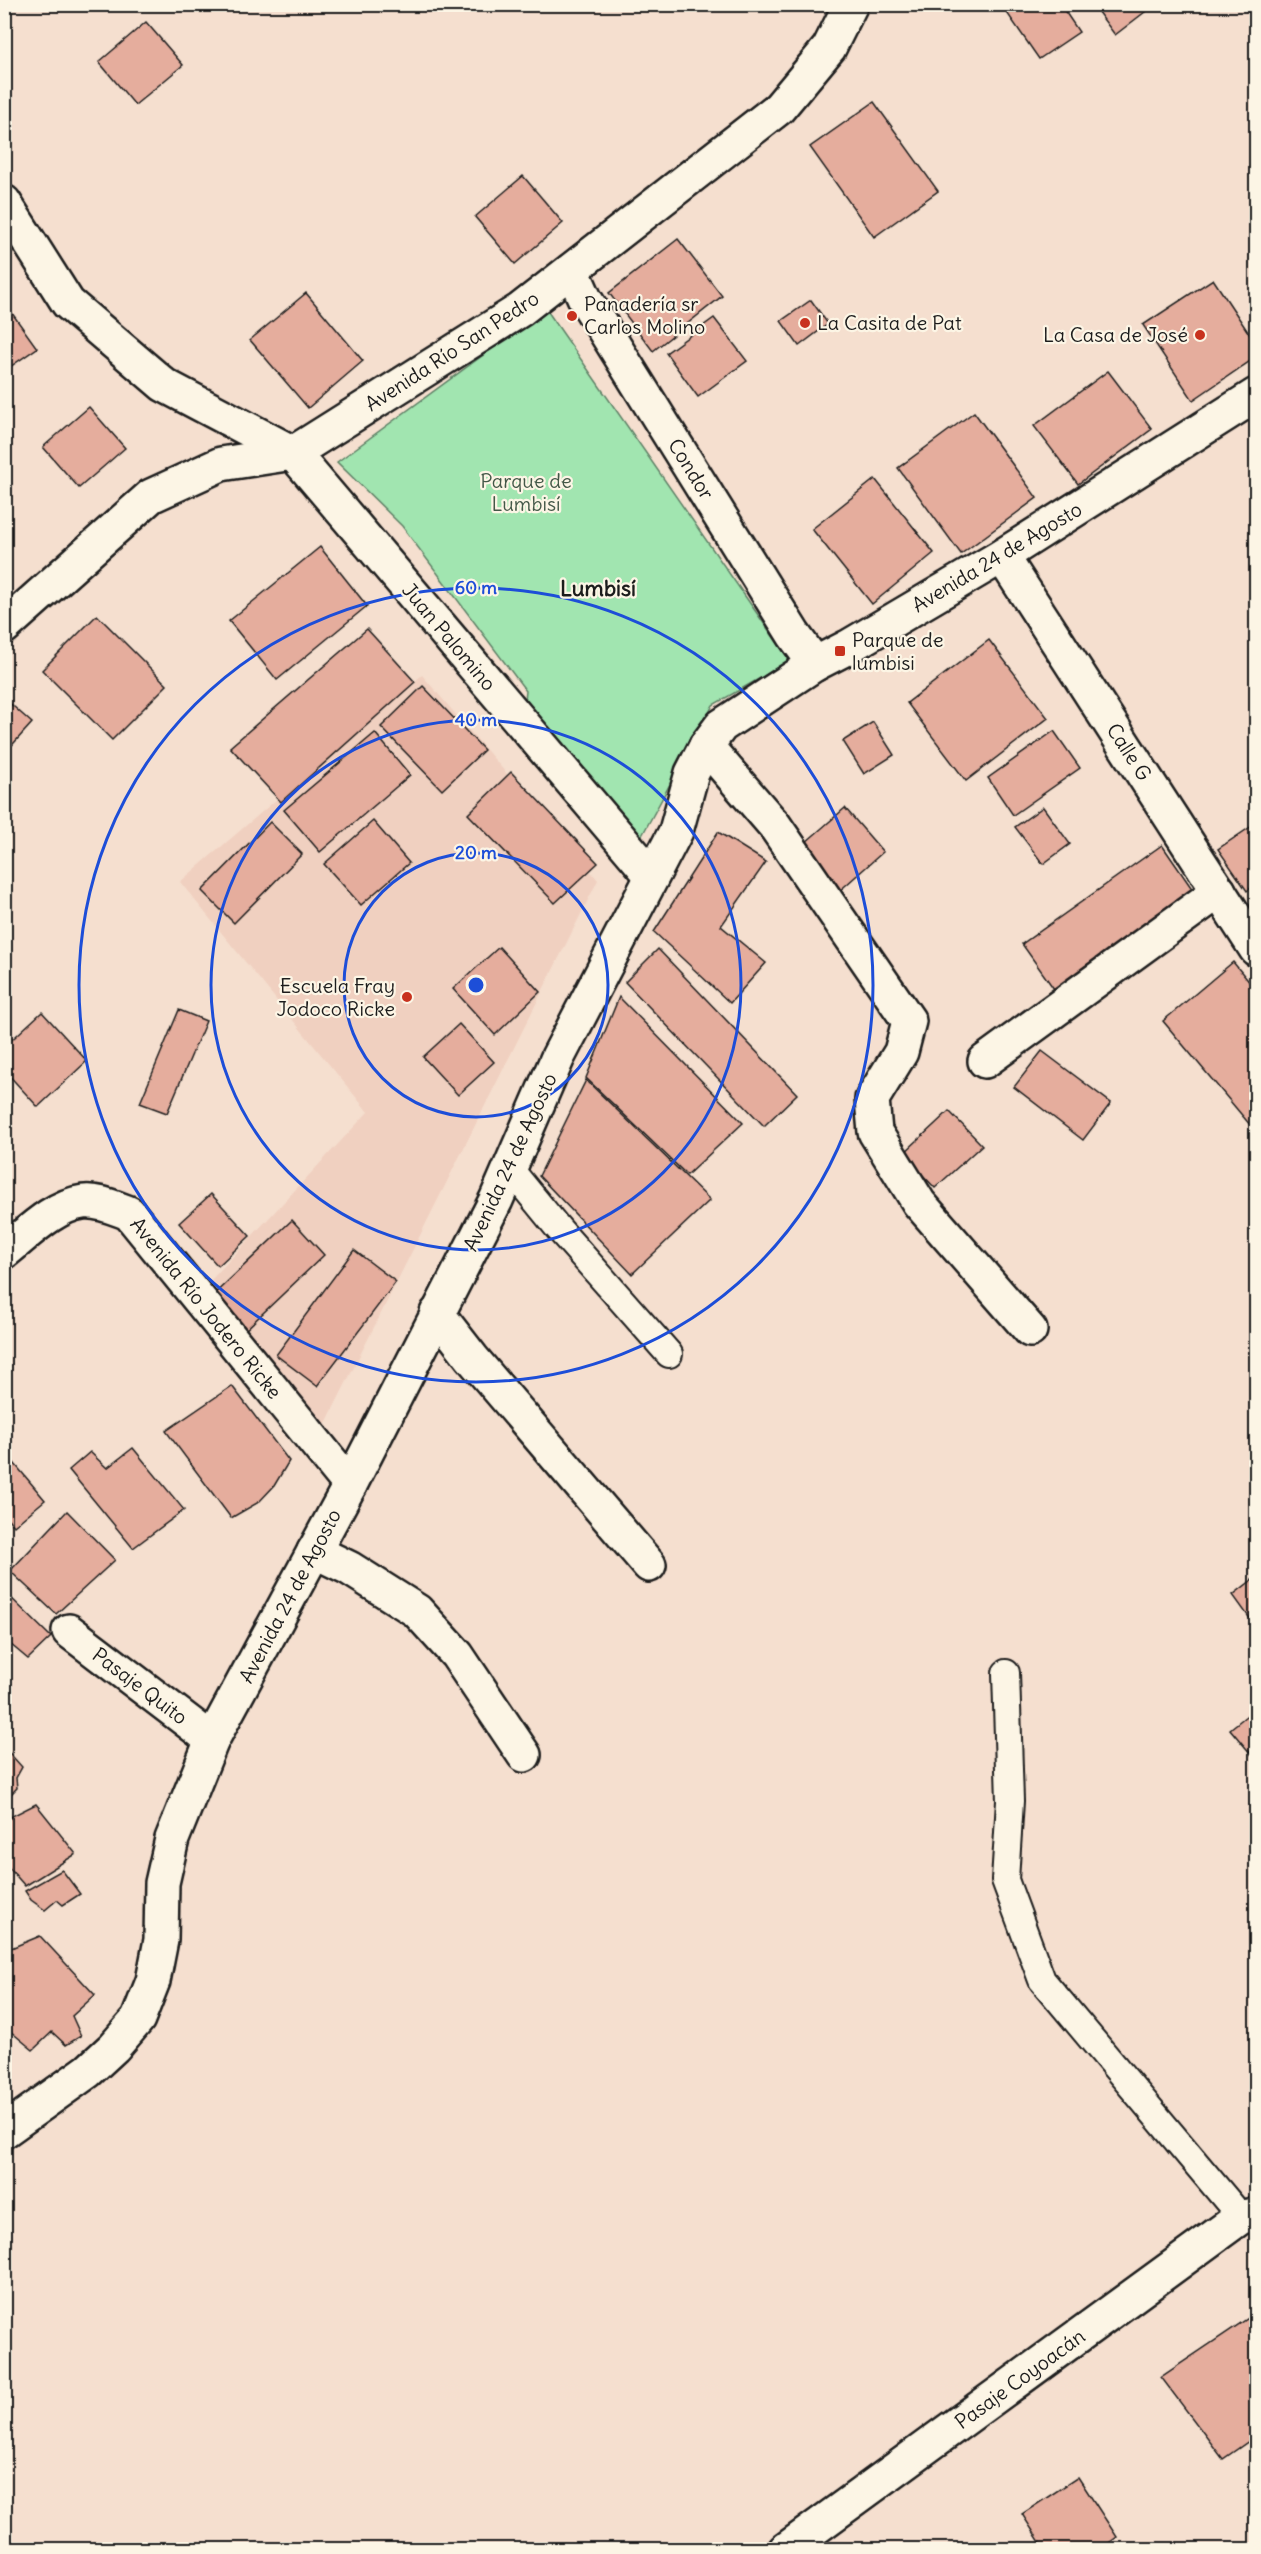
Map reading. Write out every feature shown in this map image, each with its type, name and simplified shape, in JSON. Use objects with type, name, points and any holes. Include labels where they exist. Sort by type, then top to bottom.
[{"type":"street","name":"Avenida Río San Pedro","points":[[4,627],[151,496],[221,464],[293,453],[520,310],[779,108],[828,48],[851,4]]},
{"type":"street","points":[[4,202],[68,303],[164,385],[293,453]]},
{"type":"street","name":"Condor","points":[[572,270],[585,299],[604,330],[794,635],[815,664]]},
{"type":"street","name":"Avenida 24 de Agosto","points":[[4,2131],[88,2071],[114,2047],[138,2019],[153,1981],[160,1940],[162,1883],[172,1839],[212,1740],[350,1485],[496,1200],[558,1057],[676,831],[692,773],[706,746],[721,726],[815,664],[1002,556],[1257,395]]},
{"type":"street","name":"Juan Palomino","points":[[293,453],[652,876]]},
{"type":"street","name":"Calle G","points":[[1002,556],[1257,949]]},
{"type":"street","points":[[706,746],[775,826],[909,1021],[901,1052],[872,1099],[875,1132],[919,1203],[1030,1330]]},
{"type":"street","points":[[986,1061],[1219,891]]},
{"type":"street","name":"Avenida Río Jodero Ricke","points":[[4,1252],[58,1211],[84,1202],[108,1205],[129,1213],[350,1485]]},
{"type":"street","points":[[437,1313],[472,1358],[649,1565]]},
{"type":"street","points":[[314,1551],[349,1568],[417,1611],[457,1655],[524,1755]]},
{"type":"street","name":"Pasaje Quito","points":[[69,1631],[212,1740]]},
{"type":"street","name":"Pasaje Coyoacán","points":[[785,2550],[1249,2216]]},
{"type":"lane","points":[[510,1168],[558,1228],[669,1354]]},
{"type":"lane","points":[[1006,1672],[1010,1801],[1005,1880],[1042,1980],[1249,2216]]},
{"type":"shaded area","name":"Escuela Fray Jodoco Ricke","points":[[422,675],[598,880],[324,1427],[210,1281],[368,1112],[180,882]]},
{"type":"green space","name":"Parque de Lumbisí","points":[[546,309],[790,661],[713,705],[633,852],[522,728],[526,691],[402,526],[337,462]]},
{"type":"building","points":[[1001,4],[1060,4],[1079,32],[1039,59]]},
{"type":"building","points":[[1092,4],[1153,4],[1154,5],[1115,35]]},
{"type":"building","points":[[146,22],[183,65],[135,105],[99,62]]},
{"type":"building","points":[[874,102],[938,191],[874,237],[810,147]]},
{"type":"building","points":[[523,176],[563,223],[515,264],[475,217]]},
{"type":"building","points":[[678,239],[722,296],[653,351],[609,293]]},
{"type":"building","name":"La Casa de José","points":[[1213,279],[1256,344],[1256,357],[1193,400],[1143,325]]},
{"type":"building","points":[[306,293],[363,361],[308,408],[250,340]]},
{"type":"building","name":"La Casita de Pat","points":[[811,300],[828,324],[799,346],[781,321]]},
{"type":"building","points":[[4,302],[37,348],[4,371]]},
{"type":"building","points":[[714,318],[747,361],[698,397],[666,353]]},
{"type":"building","points":[[1108,371],[1152,429],[1078,484],[1034,426]]},
{"type":"building","points":[[89,407],[125,448],[79,488],[43,447]]},
{"type":"building","points":[[974,412],[1037,498],[961,554],[898,468]]},
{"type":"building","points":[[875,479],[934,553],[872,604],[812,529]]},
{"type":"building","points":[[320,547],[367,606],[277,680],[229,621]]},
{"type":"building","points":[[97,615],[167,685],[112,740],[42,670]]},
{"type":"building","points":[[367,629],[415,682],[281,802],[230,747]]},
{"type":"building","points":[[989,640],[1048,718],[966,781],[907,703]]},
{"type":"building","points":[[423,686],[484,750],[442,790],[381,727]]},
{"type":"building","points":[[4,698],[32,723],[4,754]]},
{"type":"building","points":[[873,722],[894,755],[864,774],[843,741]]},
{"type":"building","points":[[1054,731],[1080,768],[1013,815],[988,778]]},
{"type":"building","points":[[375,733],[410,775],[320,852],[284,810]]},
{"type":"building","points":[[511,772],[598,863],[555,903],[468,814]]},
{"type":"building","points":[[1043,807],[1070,844],[1043,864],[1015,827]]},
{"type":"building","points":[[845,808],[883,852],[836,894],[798,849]]},
{"type":"building","points":[[373,821],[409,863],[361,905],[324,864]]},
{"type":"building","points":[[270,822],[302,854],[234,923],[202,891]]},
{"type":"building","points":[[1252,826],[1256,832],[1256,884],[1247,891],[1218,849]]},
{"type":"building","points":[[718,832],[766,862],[721,926],[766,963],[730,1003],[654,932]]},
{"type":"building","points":[[1162,845],[1193,890],[1054,989],[1022,944]]},
{"type":"building","points":[[499,947],[540,992],[495,1035],[453,989]]},
{"type":"building","points":[[658,949],[797,1094],[764,1126],[625,982]]},
{"type":"building","points":[[1233,962],[1256,990],[1256,1132],[1163,1021]]},
{"type":"building","points":[[619,997],[743,1123],[687,1175],[586,1078]]},
{"type":"building","points":[[179,1010],[206,1021],[167,1113],[140,1103]]},
{"type":"building","points":[[42,1012],[87,1061],[38,1107],[4,1070],[4,1047]]},
{"type":"building","points":[[459,1024],[494,1062],[458,1095],[423,1057]]},
{"type":"building","points":[[1042,1051],[1111,1103],[1083,1140],[1014,1087]]},
{"type":"building","points":[[586,1080],[710,1200],[632,1274],[539,1176]]},
{"type":"building","points":[[949,1111],[982,1145],[935,1188],[903,1154]]},
{"type":"building","points":[[211,1194],[250,1236],[218,1266],[179,1223]]},
{"type":"building","points":[[292,1220],[324,1255],[240,1335],[208,1300]]},
{"type":"building","points":[[354,1250],[396,1282],[317,1386],[276,1355]]},
{"type":"building","points":[[232,1386],[289,1461],[274,1486],[259,1502],[231,1518],[166,1431]]},
{"type":"building","points":[[133,1448],[184,1510],[133,1548],[69,1470],[90,1452],[107,1468]]},
{"type":"building","points":[[14,1463],[45,1500],[14,1526],[4,1514],[4,1470]]},
{"type":"building","points":[[67,1511],[115,1560],[56,1614],[10,1571]]},
{"type":"building","points":[[1256,1577],[1256,1627],[1233,1595]]},
{"type":"building","points":[[4,1591],[51,1637],[28,1659],[4,1639]]},
{"type":"building","points":[[1256,1708],[1256,1760],[1230,1729]]},
{"type":"building","points":[[4,1747],[22,1767],[16,1778],[17,1788],[4,1801]]},
{"type":"building","points":[[36,1804],[76,1854],[25,1886],[4,1862],[4,1824],[12,1816]]},
{"type":"building","points":[[62,1870],[80,1894],[63,1905],[57,1900],[45,1910],[31,1900],[25,1891]]},
{"type":"building","points":[[40,1936],[95,1995],[72,2016],[81,2036],[66,2045],[52,2032],[33,2050],[4,2026],[4,1951]]},
{"type":"building","points":[[1256,2313],[1256,2436],[1223,2459],[1161,2377]]},
{"type":"building","points":[[1078,2477],[1117,2537],[1099,2550],[1045,2550],[1022,2514]]},
{"type":"place","name":"Panadería sr Carlos Molino","points":[[572,316]]},
{"type":"place","name":"La Casita de Pat","points":[[805,323]]},
{"type":"place","name":"La Casa de José","points":[[1200,335]]},
{"type":"place","name":"Parque de lumbisi","points":[[840,651]]},
{"type":"place","name":"Escuela Fray Jodoco Ricke","points":[[407,997]]},
{"type":"district","name":"Lumbisí","points":[[598,588]]}]
